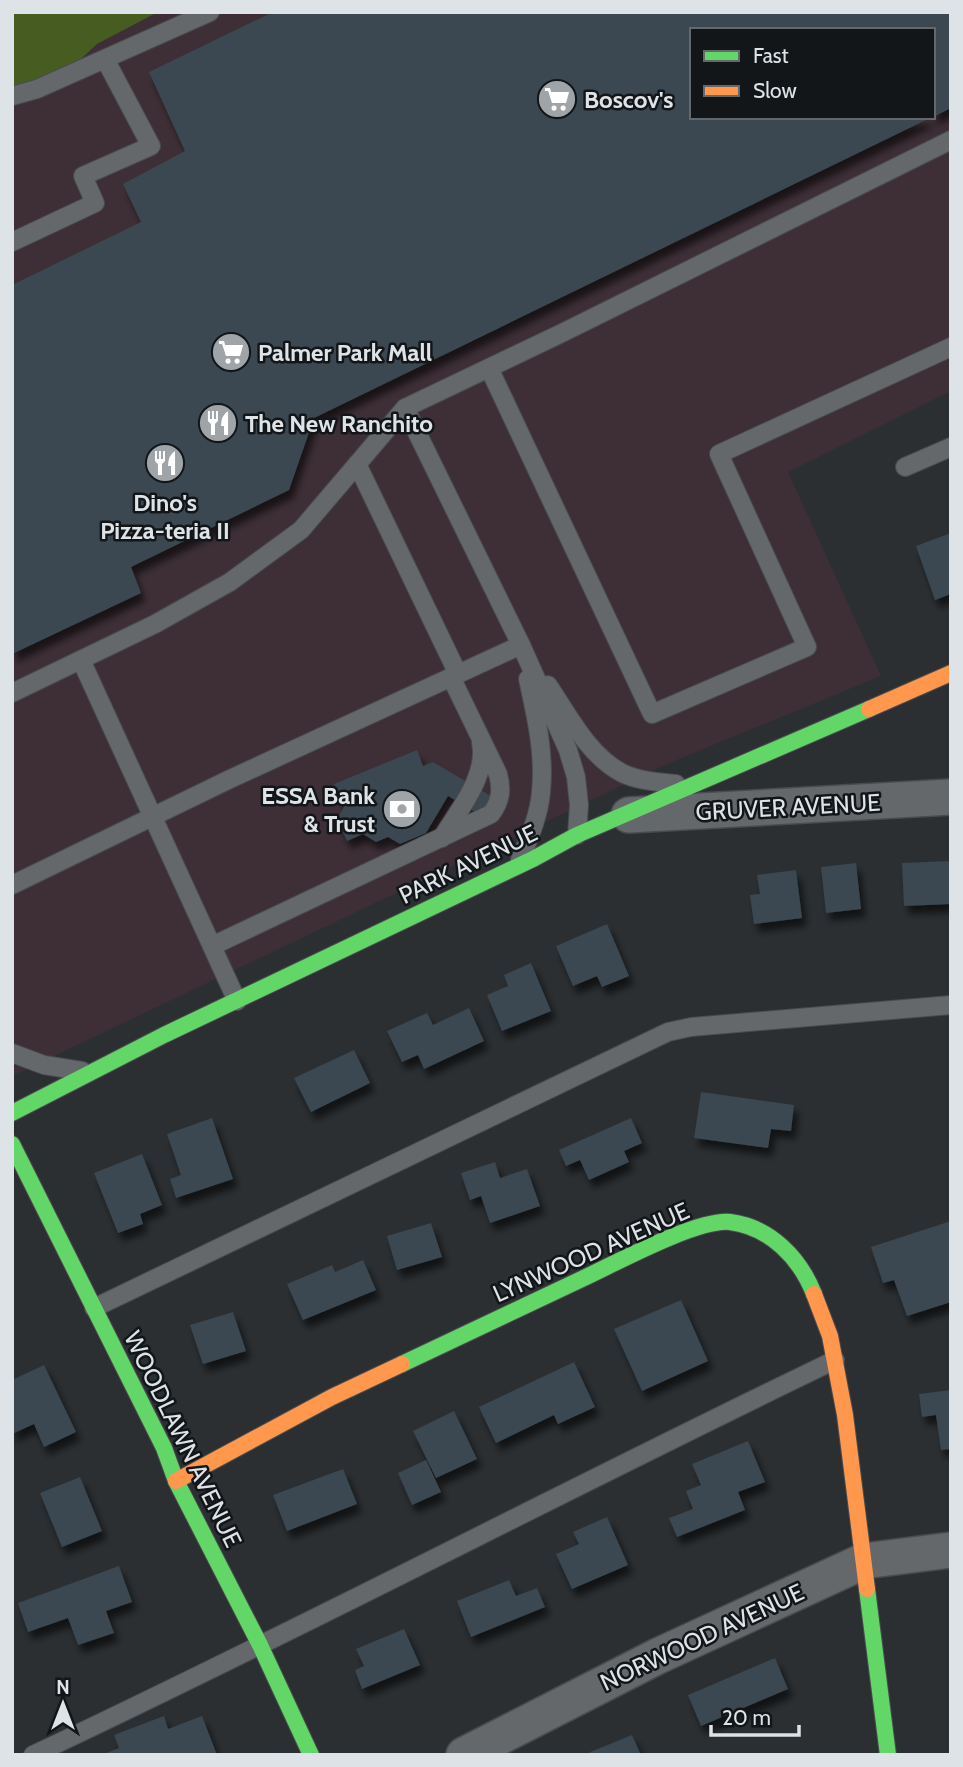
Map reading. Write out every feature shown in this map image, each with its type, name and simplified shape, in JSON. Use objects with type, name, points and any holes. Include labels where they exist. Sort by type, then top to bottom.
[{"type":"street","name":"PARK AVENUE","points":[[12,1113],[577,835],[951,673]]},
{"type":"street","name":"GRUVER AVENUE","points":[[624,815],[951,797]]},
{"type":"street","name":"WOODLAWN AVENUE","points":[[12,1144],[312,1755]]},
{"type":"street","name":"LYNWOOD AVENUE","points":[[176,1481],[332,1397],[636,1253],[700,1226],[727,1222],[754,1227],[787,1249],[808,1279],[830,1336],[845,1415],[888,1755]]},
{"type":"street","name":"NORWOOD AVENUE","points":[[464,1755],[658,1656],[864,1562],[951,1550]]},
{"type":"lane","points":[[12,96],[37,89],[210,12]]},
{"type":"lane","points":[[12,242],[95,203],[83,176],[151,146],[105,59]]},
{"type":"lane","points":[[12,693],[155,624],[230,582],[301,530],[405,408],[951,140]]},
{"type":"lane","points":[[489,368],[652,714],[807,647],[719,454],[951,346]]},
{"type":"lane","points":[[405,408],[521,645],[568,750],[576,778],[579,805],[577,835]]},
{"type":"lane","points":[[905,467],[951,447]]},
{"type":"lane","points":[[212,946],[484,819],[491,814],[499,800],[498,774],[357,464]]},
{"type":"lane","points":[[12,885],[240,775],[521,645]]},
{"type":"lane","points":[[521,645],[587,744],[603,760],[624,774],[690,785]]},
{"type":"lane","points":[[517,866],[535,821],[541,793],[539,730],[521,645]]},
{"type":"lane","points":[[81,660],[237,1000]]},
{"type":"lane","points":[[442,838],[477,777],[482,748],[478,734]]},
{"type":"lane","points":[[94,1308],[668,1032],[691,1027],[951,1005]]},
{"type":"lane","points":[[12,1054],[44,1065],[93,1072]]},
{"type":"lane","points":[[33,1755],[835,1360]]},
{"type":"shaded area","points":[[158,12],[951,12],[951,391],[788,472],[881,676],[667,764],[12,1076],[12,86],[66,73],[97,44]]},
{"type":"green space","points":[[12,12],[158,12],[97,44],[66,73],[12,86]]},
{"type":"building","name":"Palmer Park Mall","points":[[273,12],[951,12],[951,108],[935,116],[935,28],[690,28],[690,119],[928,119],[314,418],[289,490],[131,567],[141,593],[12,654],[12,285],[141,222],[123,184],[185,151],[149,72]]},
{"type":"building","points":[[951,533],[951,594],[935,600],[916,546]]},
{"type":"building","points":[[417,750],[423,766],[433,762],[491,796],[480,815],[448,796],[426,833],[400,844],[388,837],[376,842],[363,834],[347,841],[337,819],[344,807],[334,784]]},
{"type":"building","points":[[951,861],[951,904],[904,906],[902,863]]},
{"type":"building","points":[[856,863],[861,909],[826,913],[821,867]]},
{"type":"building","points":[[796,870],[802,918],[754,924],[750,895],[760,894],[757,875]]},
{"type":"building","points":[[607,924],[629,976],[602,987],[597,976],[573,986],[556,946]]},
{"type":"building","points":[[531,963],[551,1011],[502,1031],[487,995],[508,986],[504,975]]},
{"type":"building","points":[[469,1008],[484,1041],[424,1069],[418,1055],[402,1062],[387,1031],[427,1013],[433,1025]]},
{"type":"building","points":[[354,1050],[370,1083],[311,1112],[294,1078]]},
{"type":"building","points":[[701,1092],[794,1105],[791,1131],[771,1129],[768,1148],[694,1138]]},
{"type":"building","points":[[212,1118],[233,1179],[176,1198],[170,1179],[181,1175],[167,1134]]},
{"type":"building","points":[[631,1118],[642,1143],[624,1151],[629,1162],[589,1180],[580,1160],[566,1166],[559,1150]]},
{"type":"building","points":[[142,1154],[162,1205],[140,1214],[143,1224],[118,1233],[94,1173]]},
{"type":"building","points":[[495,1162],[500,1178],[527,1169],[540,1206],[490,1223],[481,1196],[470,1200],[461,1173]]},
{"type":"building","points":[[951,1221],[951,1302],[907,1316],[894,1280],[883,1283],[871,1247]]},
{"type":"building","points":[[431,1223],[442,1257],[397,1270],[387,1236]]},
{"type":"building","points":[[363,1260],[376,1290],[303,1320],[287,1284],[332,1265],[335,1272]]},
{"type":"building","points":[[681,1300],[708,1361],[642,1391],[614,1329]]},
{"type":"building","points":[[233,1312],[246,1351],[203,1364],[190,1325]]},
{"type":"building","points":[[574,1362],[595,1407],[558,1424],[554,1415],[496,1443],[479,1407]]},
{"type":"building","points":[[44,1365],[76,1432],[44,1447],[34,1424],[12,1434],[12,1380]]},
{"type":"building","points":[[951,1390],[951,1449],[941,1450],[936,1415],[922,1417],[919,1394]]},
{"type":"building","points":[[454,1411],[477,1459],[436,1478],[413,1431]]},
{"type":"building","points":[[748,1441],[765,1482],[738,1492],[745,1510],[677,1537],[669,1518],[693,1509],[686,1491],[701,1485],[692,1464]]},
{"type":"building","points":[[426,1460],[441,1492],[412,1505],[398,1473]]},
{"type":"building","points":[[343,1469],[357,1504],[287,1531],[273,1495]]},
{"type":"building","points":[[80,1477],[102,1531],[62,1547],[40,1493]]},
{"type":"building","points":[[607,1517],[628,1565],[572,1589],[556,1554],[579,1544],[573,1532]]},
{"type":"building","points":[[119,1566],[132,1602],[106,1611],[114,1633],[78,1645],[68,1618],[28,1632],[18,1603]]},
{"type":"building","points":[[509,1580],[516,1596],[537,1588],[545,1607],[471,1637],[457,1601]]},
{"type":"building","points":[[404,1629],[420,1665],[362,1689],[355,1670],[364,1666],[356,1649]]},
{"type":"building","points":[[775,1658],[788,1689],[701,1726],[688,1695]]},
{"type":"building","points":[[164,1716],[168,1729],[202,1716],[217,1755],[101,1755],[119,1748],[114,1735]]},
{"type":"building","points":[[632,1735],[641,1755],[583,1755]]},
{"type":"traffic: fast","points":[[12,1113],[164,1035],[533,859],[577,835],[869,709]]},
{"type":"traffic: fast","points":[[12,1144],[164,1448],[176,1481],[260,1645],[311,1755]]},
{"type":"traffic: fast","points":[[402,1364],[678,1234],[716,1223],[745,1225],[770,1237],[782,1246],[801,1268],[814,1294]]},
{"type":"traffic: fast","points":[[867,1589],[888,1755]]},
{"type":"traffic: slow","points":[[869,709],[951,673]]},
{"type":"traffic: slow","points":[[814,1294],[830,1336],[845,1415],[867,1589]]},
{"type":"traffic: slow","points":[[176,1481],[332,1397],[402,1364]]},
{"type":"place","name":"Boscov's","points":[[557,99]]},
{"type":"place","name":"Palmer Park Mall","points":[[231,352]]},
{"type":"place","name":"The New Ranchito","points":[[218,423]]},
{"type":"place","name":"Dino's Pizza-teria II","points":[[165,463]]},
{"type":"place","name":"ESSA Bank & Trust","points":[[402,809]]}]
